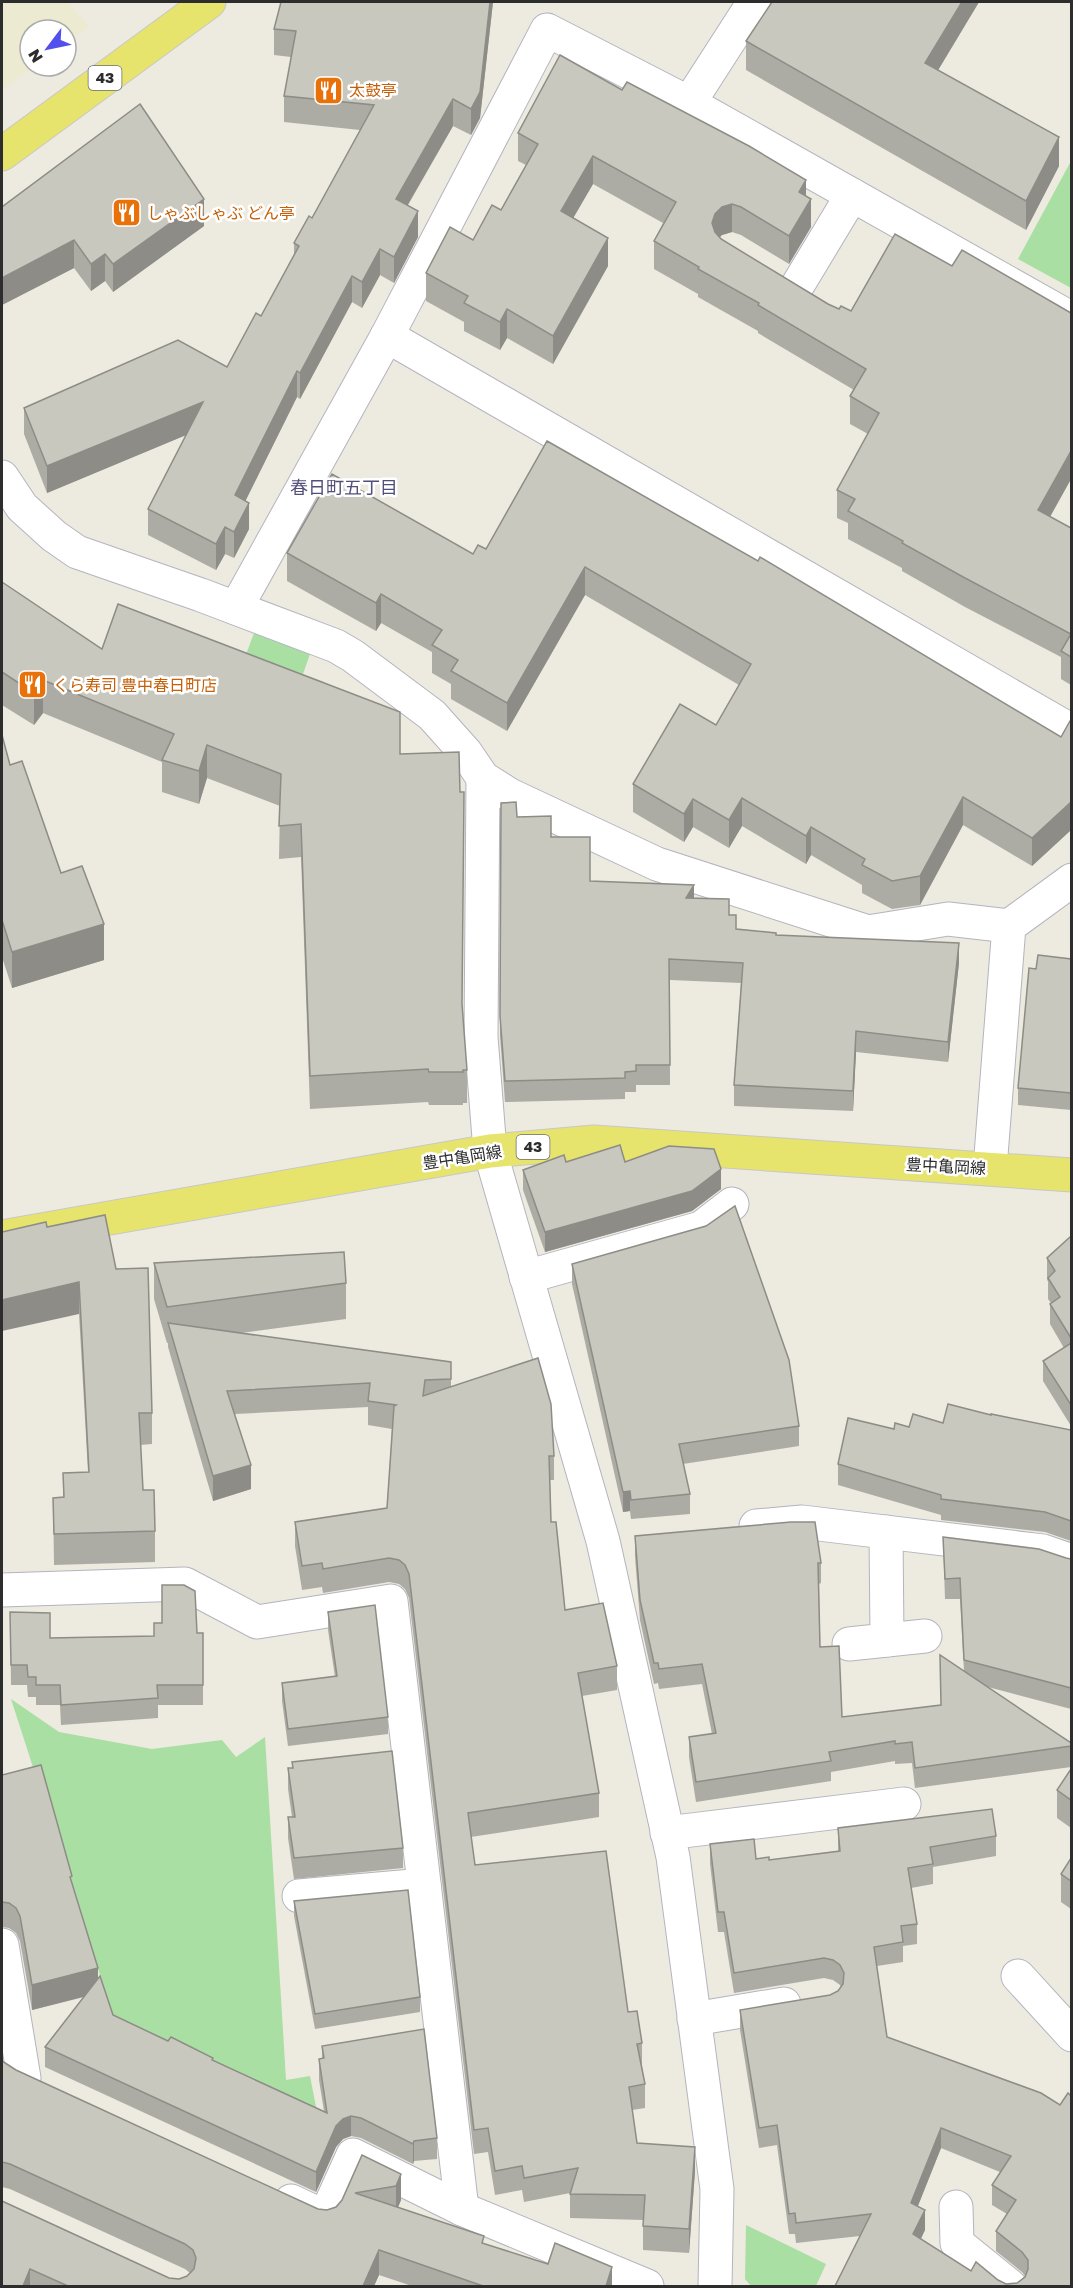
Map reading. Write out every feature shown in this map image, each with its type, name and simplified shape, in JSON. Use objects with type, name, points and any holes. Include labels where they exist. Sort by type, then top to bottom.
[{"type":"main road","name":"43","points":[[2,154],[210,2]]},
{"type":"main road","name":"豊中亀岡線","points":[[2,1237],[490,1151],[594,1142],[1071,1175]]},
{"type":"street","points":[[689,103],[754,2]]},
{"type":"street","points":[[236,608],[387,336],[548,30],[689,103],[1071,319]]},
{"type":"street","points":[[768,272],[808,297],[852,195]]},
{"type":"street","points":[[387,336],[1071,730]]},
{"type":"street","points":[[2,477],[22,507],[54,536],[77,552],[320,639],[353,656],[432,715],[466,753],[483,778],[510,795],[657,864],[868,932],[948,919],[1009,926],[1071,880]]},
{"type":"street","points":[[483,778],[481,1037],[490,1151],[603,1541],[673,1857],[717,2189],[715,2286]]},
{"type":"street","points":[[990,1168],[1009,926]]},
{"type":"street","points":[[526,1277],[701,1228],[732,1204]]},
{"type":"street","points":[[732,1529],[802,1522],[1043,1551],[1071,1561]]},
{"type":"street","points":[[886,1532],[887,1640]]},
{"type":"street","points":[[603,1541],[638,1538]]},
{"type":"street","points":[[2,1590],[185,1584],[257,1622],[391,1601],[462,2209]]},
{"type":"street","points":[[849,1644],[925,1636]]},
{"type":"street","points":[[374,1755],[408,1751]]},
{"type":"street","points":[[667,1833],[904,1804]]},
{"type":"street","points":[[299,1896],[424,1885]]},
{"type":"street","points":[[2,1945],[24,2077]]},
{"type":"street","points":[[1018,1976],[1071,2035]]},
{"type":"street","points":[[694,2019],[815,1999]]},
{"type":"street","points":[[406,2033],[440,2028]]},
{"type":"street","points":[[261,2187],[325,2217],[353,2155],[462,2209],[645,2286]]},
{"type":"street","points":[[956,2207],[957,2242],[1010,2286]]},
{"type":"shaded area","points":[[2,2],[68,2],[89,27],[78,35],[78,18],[18,18],[18,78],[2,90]]},
{"type":"green space","points":[[1071,161],[1071,288],[1018,259]]},
{"type":"green space","points":[[254,633],[310,654],[303,674],[324,682],[318,697],[241,668]]},
{"type":"green space","points":[[11,1699],[59,1732],[152,1749],[222,1740],[236,1757],[265,1737],[286,2080],[310,2076],[317,2112],[118,2031]]},
{"type":"green space","points":[[746,2225],[826,2264],[816,2286],[751,2286],[745,2279]]},
{"type":"building","points":[[281,2],[490,2],[480,92],[471,109],[453,99],[396,199],[418,211],[394,257],[380,249],[362,282],[352,276],[300,373],[297,371],[235,495],[249,503],[234,532],[225,527],[216,544],[148,509],[203,402],[47,466],[24,408],[178,340],[227,367],[256,313],[261,316],[299,246],[294,243],[309,216],[312,218],[374,105],[284,96],[296,31],[274,29]]},
{"type":"building","points":[[772,2],[962,2],[925,63],[1059,137],[1026,201],[746,41]]},
{"type":"building","points":[[560,55],[622,90],[627,82],[749,146],[806,180],[799,192],[811,199],[789,236],[732,204],[722,207],[715,214],[712,223],[721,239],[828,304],[839,309],[841,306],[851,311],[895,234],[952,266],[962,250],[1071,313],[1071,451],[1038,510],[1071,528],[1071,634],[965,578],[848,511],[855,499],[837,490],[879,413],[850,396],[866,369],[654,241],[676,202],[593,156],[561,211],[608,238],[553,336],[507,309],[500,322],[464,303],[468,296],[426,273],[450,227],[473,240],[492,205],[501,210],[538,144],[518,133]]},
{"type":"building","points":[[140,104],[204,199],[113,264],[105,254],[91,264],[74,240],[2,278],[2,207]]},
{"type":"building","points":[[547,441],[758,561],[760,557],[1061,737],[1071,721],[1071,802],[1032,838],[963,797],[920,876],[892,881],[862,865],[865,859],[811,827],[806,836],[742,798],[729,820],[693,799],[684,814],[633,784],[680,704],[716,725],[751,664],[585,567],[507,703],[451,671],[458,660],[432,645],[442,630],[381,594],[376,603],[287,553],[332,474],[473,554],[478,545],[486,549]]},
{"type":"building","points":[[2,582],[102,649],[118,604],[400,712],[400,754],[459,752],[460,792],[464,792],[462,1004],[467,1070],[429,1072],[428,1069],[310,1076],[301,824],[279,826],[281,774],[207,745],[199,771],[162,760],[174,734],[43,680],[34,693],[2,672]]},
{"type":"building","points":[[1071,634],[1071,657],[1061,651]]},
{"type":"building","points":[[2,735],[10,765],[22,761],[61,873],[82,866],[104,924],[12,952],[2,920]]},
{"type":"building","points":[[516,802],[517,817],[551,816],[551,837],[590,837],[590,881],[694,885],[686,898],[729,899],[729,915],[736,915],[736,929],[776,933],[776,935],[959,943],[948,1042],[856,1031],[853,1091],[734,1085],[743,963],[669,959],[670,1065],[636,1065],[636,1071],[625,1072],[625,1078],[505,1081],[500,1016],[501,803]]},
{"type":"building","points":[[1038,955],[1071,959],[1071,1093],[1018,1088],[1029,968],[1036,969]]},
{"type":"building","points":[[620,1145],[625,1162],[669,1146],[714,1149],[721,1169],[692,1191],[545,1232],[523,1170],[564,1155],[566,1162]]},
{"type":"building","points":[[735,1206],[789,1360],[799,1426],[679,1444],[690,1494],[631,1500],[630,1491],[623,1492],[572,1264],[706,1226]]},
{"type":"building","points":[[105,1215],[116,1269],[148,1268],[152,1413],[139,1413],[143,1490],[154,1490],[155,1531],[54,1534],[53,1498],[64,1497],[63,1473],[89,1472],[79,1282],[2,1300],[2,1232],[46,1222],[47,1227]]},
{"type":"building","points":[[1070,1237],[1071,1338],[1050,1304],[1060,1297],[1048,1278],[1055,1271],[1047,1258]]},
{"type":"building","points":[[344,1252],[346,1283],[167,1307],[154,1263]]},
{"type":"building","points":[[168,1323],[451,1362],[451,1379],[425,1380],[423,1396],[538,1358],[551,1404],[554,1456],[549,1456],[551,1522],[556,1522],[565,1610],[603,1603],[617,1666],[578,1673],[599,1793],[468,1813],[475,1865],[606,1851],[628,2012],[637,2011],[642,2043],[637,2044],[645,2084],[629,2087],[637,2143],[695,2147],[689,2229],[643,2226],[645,2195],[570,2194],[578,2168],[524,2178],[522,2166],[495,2171],[488,2128],[474,2130],[409,1574],[405,1565],[399,1560],[389,1558],[323,1569],[322,1563],[302,1566],[295,1522],[387,1508],[394,1406],[396,1405],[368,1401],[370,1383],[227,1391],[251,1465],[213,1476]]},
{"type":"building","points":[[1071,1343],[1071,1405],[1043,1361]]},
{"type":"building","points":[[948,1404],[991,1415],[1071,1430],[1071,1521],[1045,1512],[941,1499],[941,1495],[838,1464],[848,1418],[894,1429],[895,1423],[909,1427],[913,1414],[943,1423]]},
{"type":"building","points":[[791,1522],[815,1522],[821,1563],[818,1563],[820,1647],[839,1646],[842,1717],[941,1705],[940,1655],[1071,1743],[1071,1746],[915,1768],[912,1742],[895,1744],[895,1741],[829,1752],[831,1761],[696,1782],[689,1737],[716,1733],[702,1664],[659,1669],[658,1663],[654,1663],[640,1600],[635,1536]]},
{"type":"building","points":[[943,1537],[1039,1549],[1071,1559],[1071,1688],[964,1660],[960,1578],[945,1579]]},
{"type":"building","points":[[162,1585],[184,1585],[195,1591],[197,1633],[203,1633],[203,1685],[157,1685],[158,1698],[61,1705],[60,1685],[36,1685],[36,1677],[28,1677],[27,1665],[11,1665],[10,1612],[50,1613],[50,1638],[154,1636],[154,1623],[162,1623]]},
{"type":"building","points":[[375,1605],[388,1717],[288,1729],[282,1683],[337,1676],[328,1612]]},
{"type":"building","points":[[392,1751],[403,1848],[294,1858],[288,1817],[295,1817],[288,1768],[293,1768],[292,1762]]},
{"type":"building","points":[[41,1765],[72,1876],[70,1877],[98,1968],[32,1985],[20,1916],[16,1908],[9,1903],[2,1902],[2,1775]]},
{"type":"building","points":[[1071,1769],[1071,1800],[1057,1790]]},
{"type":"building","points":[[992,1809],[996,1836],[930,1847],[933,1864],[908,1868],[917,1924],[901,1926],[903,1942],[874,1947],[887,2037],[1041,2093],[1060,2105],[1068,2093],[1071,2096],[1071,2286],[835,2286],[871,2214],[796,2223],[795,2213],[789,2214],[777,2125],[759,2128],[740,2010],[830,1995],[838,1991],[843,1984],[844,1973],[840,1965],[824,1958],[734,1973],[724,1912],[718,1912],[710,1844],[754,1839],[756,1859],[769,1857],[769,1860],[840,1851],[838,1828]],"holes":[[[941,2128],[1011,2156],[992,2185],[1016,2200],[996,2231],[1022,2252],[1028,2260],[1028,2269],[1025,2277],[1017,2283],[1006,2284],[976,2262],[971,2271],[913,2234],[925,2210],[911,2203]]]},
{"type":"building","points":[[1071,1858],[1071,1881],[1061,1874]]},
{"type":"building","points":[[408,1890],[420,1997],[315,2014],[294,1901]]},
{"type":"building","points":[[100,1976],[113,2015],[168,2041],[171,2037],[213,2058],[212,2060],[327,2113],[319,2059],[324,2058],[322,2046],[424,2029],[437,2138],[414,2141],[413,2144],[361,2118],[351,2116],[343,2119],[336,2126],[316,2172],[45,2047]]},
{"type":"building","points":[[2,2061],[16,2070],[318,2209],[327,2210],[336,2207],[342,2200],[362,2155],[401,2174],[396,2186],[355,2193],[484,2236],[482,2243],[548,2264],[555,2243],[612,2267],[606,2286],[483,2286],[379,2250],[363,2286],[68,2286],[30,2269],[23,2286],[2,2286],[2,2201],[169,2278],[179,2279],[187,2276],[194,2269],[196,2258],[193,2250],[185,2244],[2,2162]]},
{"type":"place","name":"太鼓亭","points":[[328,90]]},
{"type":"place","name":"しゃぶしゃぶ どん亭","points":[[126,213]]},
{"type":"place","name":"くら寿司 豊中春日町店","points":[[32,685]]},
{"type":"district","name":"春日町五丁目","points":[[344,488]]}]
